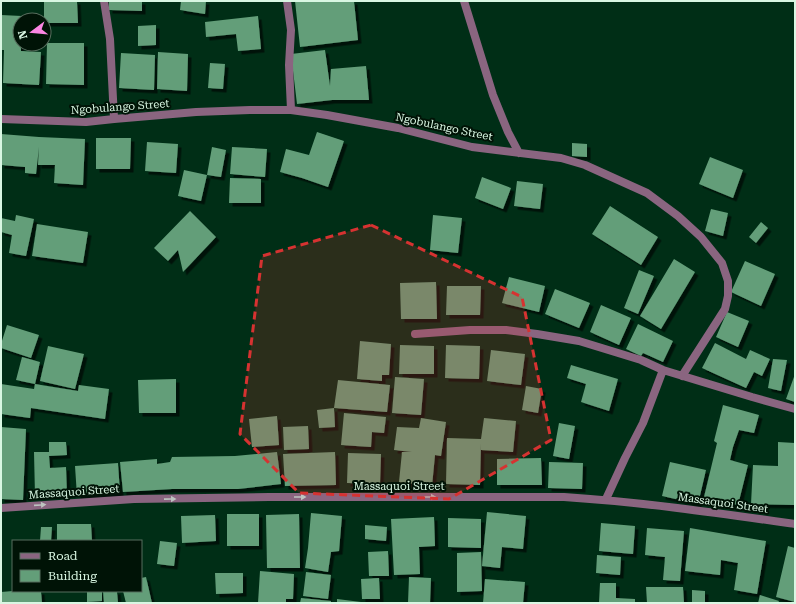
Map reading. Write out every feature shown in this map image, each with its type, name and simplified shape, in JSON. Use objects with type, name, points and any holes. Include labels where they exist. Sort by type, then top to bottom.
[{"type":"street","points":[[104,1],[110,39],[114,119]]},
{"type":"street","points":[[287,1],[291,30],[289,65],[290,110]]},
{"type":"street","points":[[464,1],[493,95],[508,132],[519,153]]},
{"type":"street","name":"Ngobulango Street","points":[[1,119],[86,122],[196,112],[290,110],[398,128],[472,147],[561,158],[585,165],[647,193],[678,216],[701,237],[722,263],[728,281],[728,296],[725,309],[682,376]]},
{"type":"street","points":[[415,334],[470,330],[506,330],[579,341],[641,360],[663,370],[682,376],[795,409]]},
{"type":"street","points":[[606,499],[643,423],[663,370]]},
{"type":"street","name":"Massaquoi Street","points":[[1,508],[134,499],[254,497],[564,497],[606,499],[660,505],[795,524]]},
{"type":"highlighted area","points":[[371,225],[522,297],[551,440],[449,499],[299,493],[240,434],[262,256]]},
{"type":"building","points":[[44,1],[77,1],[78,23],[52,23],[52,12],[44,12]]},
{"type":"building","points":[[109,1],[142,1],[142,11],[109,10]]},
{"type":"building","points":[[181,1],[206,1],[205,14],[180,10]]},
{"type":"building","points":[[295,1],[354,1],[358,40],[300,47]]},
{"type":"building","points":[[1,15],[12,16],[12,52],[41,52],[39,85],[3,83],[4,50],[1,50]]},
{"type":"building","points":[[258,16],[261,49],[238,51],[236,34],[206,37],[205,22]]},
{"type":"building","points":[[156,25],[156,45],[138,46],[138,26]]},
{"type":"building","points":[[52,43],[84,43],[84,85],[46,84],[47,52],[52,52]]},
{"type":"building","points":[[325,50],[330,86],[331,69],[366,66],[369,100],[332,100],[297,104],[291,54]]},
{"type":"building","points":[[158,52],[188,54],[187,91],[157,89]]},
{"type":"building","points":[[121,53],[155,55],[154,90],[119,88]]},
{"type":"building","points":[[210,63],[225,64],[223,89],[208,88]]},
{"type":"building","points":[[317,132],[344,141],[328,187],[280,172],[286,149],[309,155]]},
{"type":"building","points":[[1,134],[85,139],[83,185],[54,183],[55,165],[38,165],[39,147],[36,174],[25,173],[25,167],[1,165]]},
{"type":"building","points":[[96,138],[131,138],[130,169],[96,169]]},
{"type":"building","points":[[147,142],[178,144],[176,173],[145,171]]},
{"type":"building","points":[[572,143],[587,144],[587,157],[572,156]]},
{"type":"building","points":[[212,147],[226,150],[221,177],[207,175]]},
{"type":"building","points":[[232,147],[267,149],[265,177],[230,174]]},
{"type":"building","points":[[710,157],[743,170],[733,198],[699,184]]},
{"type":"building","points":[[184,170],[207,175],[201,201],[178,196]]},
{"type":"building","points":[[482,177],[511,188],[503,209],[475,198]]},
{"type":"building","points":[[230,178],[261,179],[261,203],[229,203]]},
{"type":"building","points":[[517,181],[543,184],[540,209],[514,206]]},
{"type":"building","points":[[610,206],[658,237],[641,265],[592,234]]},
{"type":"building","points":[[711,209],[728,213],[723,236],[705,231]]},
{"type":"building","points":[[190,211],[216,237],[183,272],[178,250],[168,261],[154,248]]},
{"type":"building","points":[[16,215],[34,219],[26,256],[9,253],[12,235],[1,232],[1,218],[15,221]]},
{"type":"building","points":[[433,215],[462,218],[458,253],[430,250]]},
{"type":"building","points":[[761,222],[768,228],[756,243],[749,237]]},
{"type":"building","points":[[37,224],[88,232],[83,263],[32,256]]},
{"type":"building","points":[[674,259],[695,272],[661,329],[640,316]]},
{"type":"building","points":[[745,261],[775,274],[761,306],[731,292]]},
{"type":"building","points":[[639,270],[654,276],[638,314],[624,308]]},
{"type":"building","points":[[509,277],[545,286],[539,312],[502,303]]},
{"type":"building","points":[[436,282],[437,319],[401,319],[400,283]]},
{"type":"building","points":[[447,286],[481,286],[480,315],[446,315]]},
{"type":"building","points":[[555,289],[590,303],[579,328],[545,314]]},
{"type":"building","points":[[601,305],[631,318],[619,345],[590,332]]},
{"type":"building","points":[[727,312],[749,321],[738,347],[716,337]]},
{"type":"building","points":[[638,324],[673,341],[663,362],[643,353],[641,356],[626,349]]},
{"type":"building","points":[[7,325],[39,335],[31,358],[1,348]]},
{"type":"building","points":[[360,341],[391,344],[389,375],[382,375],[382,381],[357,379]]},
{"type":"building","points":[[715,343],[746,359],[750,350],[770,359],[762,376],[754,372],[746,388],[702,368]]},
{"type":"building","points":[[400,345],[434,346],[434,374],[399,374]]},
{"type":"building","points":[[446,345],[480,346],[479,379],[445,378]]},
{"type":"building","points":[[48,346],[84,354],[75,389],[40,381]]},
{"type":"building","points":[[491,350],[525,354],[521,385],[487,381]]},
{"type":"building","points":[[22,357],[40,362],[35,384],[16,380]]},
{"type":"building","points":[[773,359],[787,360],[781,391],[768,388]]},
{"type":"building","points":[[571,365],[618,379],[609,411],[581,402],[586,384],[567,378]]},
{"type":"building","points":[[795,374],[795,402],[786,399]]},
{"type":"building","points":[[395,377],[424,379],[421,415],[392,413]]},
{"type":"building","points":[[176,379],[176,413],[139,413],[138,380]]},
{"type":"building","points":[[338,380],[390,385],[387,412],[334,408]]},
{"type":"building","points":[[1,384],[34,389],[35,384],[78,391],[79,385],[109,389],[105,419],[31,408],[30,418],[1,414]]},
{"type":"building","points":[[526,386],[542,389],[538,413],[522,410]]},
{"type":"building","points":[[723,405],[759,415],[754,433],[739,430],[733,447],[730,460],[748,465],[738,505],[704,497],[717,443],[714,441]]},
{"type":"building","points":[[334,408],[335,427],[319,428],[317,410]]},
{"type":"building","points":[[344,413],[386,417],[384,433],[372,432],[371,447],[341,445]]},
{"type":"building","points":[[277,416],[279,445],[252,447],[249,419]]},
{"type":"building","points":[[421,418],[446,422],[441,456],[435,455],[432,486],[399,482],[402,452],[412,452],[394,450],[397,427],[419,428]]},
{"type":"building","points":[[484,418],[516,421],[513,452],[481,450],[481,443],[480,485],[446,484],[447,438],[481,439]]},
{"type":"building","points":[[559,423],[575,426],[569,459],[553,456]]},
{"type":"building","points":[[308,426],[309,449],[284,450],[283,427]]},
{"type":"building","points":[[1,427],[26,429],[23,500],[1,499]]},
{"type":"building","points":[[49,442],[66,442],[67,455],[49,456],[50,468],[66,467],[67,495],[35,496],[34,452],[49,452]]},
{"type":"building","points":[[778,442],[795,443],[795,505],[751,504],[753,465],[778,466]]},
{"type":"building","points":[[277,452],[281,484],[238,489],[172,489],[123,492],[120,462],[157,459],[157,464],[170,462],[172,457],[235,456]]},
{"type":"building","points":[[335,452],[336,485],[285,486],[283,454]]},
{"type":"building","points":[[348,453],[381,454],[380,484],[347,483]]},
{"type":"building","points":[[541,458],[542,485],[497,485],[497,459]]},
{"type":"building","points":[[549,462],[583,463],[582,489],[548,488]]},
{"type":"building","points":[[670,462],[706,470],[698,504],[662,496]]},
{"type":"building","points":[[118,463],[120,493],[77,496],[75,466]]},
{"type":"building","points":[[487,512],[526,516],[523,549],[502,547],[500,568],[482,566]]},
{"type":"building","points":[[311,513],[342,516],[339,551],[331,552],[328,572],[305,568]]},
{"type":"building","points":[[227,514],[259,514],[259,546],[227,546]]},
{"type":"building","points":[[299,514],[300,568],[267,568],[266,515]]},
{"type":"building","points":[[215,515],[216,541],[182,543],[181,516]]},
{"type":"building","points":[[434,517],[435,546],[419,547],[420,574],[394,575],[391,519]]},
{"type":"building","points":[[448,518],[481,519],[481,548],[448,547]]},
{"type":"building","points":[[601,523],[635,526],[633,554],[599,551]]},
{"type":"building","points":[[57,524],[91,524],[92,540],[57,540]]},
{"type":"building","points":[[365,525],[387,527],[386,541],[365,539]]},
{"type":"building","points":[[41,527],[52,527],[51,540],[40,540]]},
{"type":"building","points":[[647,528],[684,531],[680,581],[663,580],[665,557],[645,555]]},
{"type":"building","points":[[690,528],[766,541],[757,594],[734,590],[738,563],[721,560],[720,575],[685,571]]},
{"type":"building","points":[[160,541],[177,543],[174,566],[157,564]]},
{"type":"building","points":[[788,546],[795,548],[795,602],[776,597]]},
{"type":"building","points":[[388,551],[389,576],[369,576],[368,552]]},
{"type":"building","points":[[481,552],[482,591],[457,592],[457,553]]},
{"type":"building","points":[[597,555],[621,557],[620,575],[596,573]]},
{"type":"building","points":[[260,571],[294,574],[293,599],[286,599],[286,603],[258,603]]},
{"type":"building","points":[[306,572],[331,575],[328,599],[303,596]]},
{"type":"building","points":[[215,573],[243,573],[243,593],[216,594]]},
{"type":"building","points":[[146,577],[152,603],[126,603],[123,592],[142,592],[142,578]]},
{"type":"building","points":[[409,577],[431,578],[430,603],[408,603]]},
{"type":"building","points":[[379,578],[380,599],[362,599],[361,579]]},
{"type":"building","points":[[485,579],[525,582],[523,603],[483,603]]},
{"type":"building","points":[[600,583],[616,583],[616,598],[635,599],[635,603],[599,603]]},
{"type":"building","points":[[646,587],[683,587],[684,603],[647,603]]},
{"type":"building","points":[[692,590],[705,591],[705,603],[692,603]]},
{"type":"building","points":[[1,592],[41,592],[42,603],[2,603]]},
{"type":"building","points":[[87,592],[102,592],[102,601],[87,602]]},
{"type":"building","points":[[103,592],[117,592],[118,603],[104,603]]},
{"type":"building","points":[[760,595],[779,601],[778,603],[758,603]]},
{"type":"building","points":[[301,598],[331,601],[331,603],[300,603]]},
{"type":"building","points":[[337,599],[361,602],[361,603],[337,603]]}]
